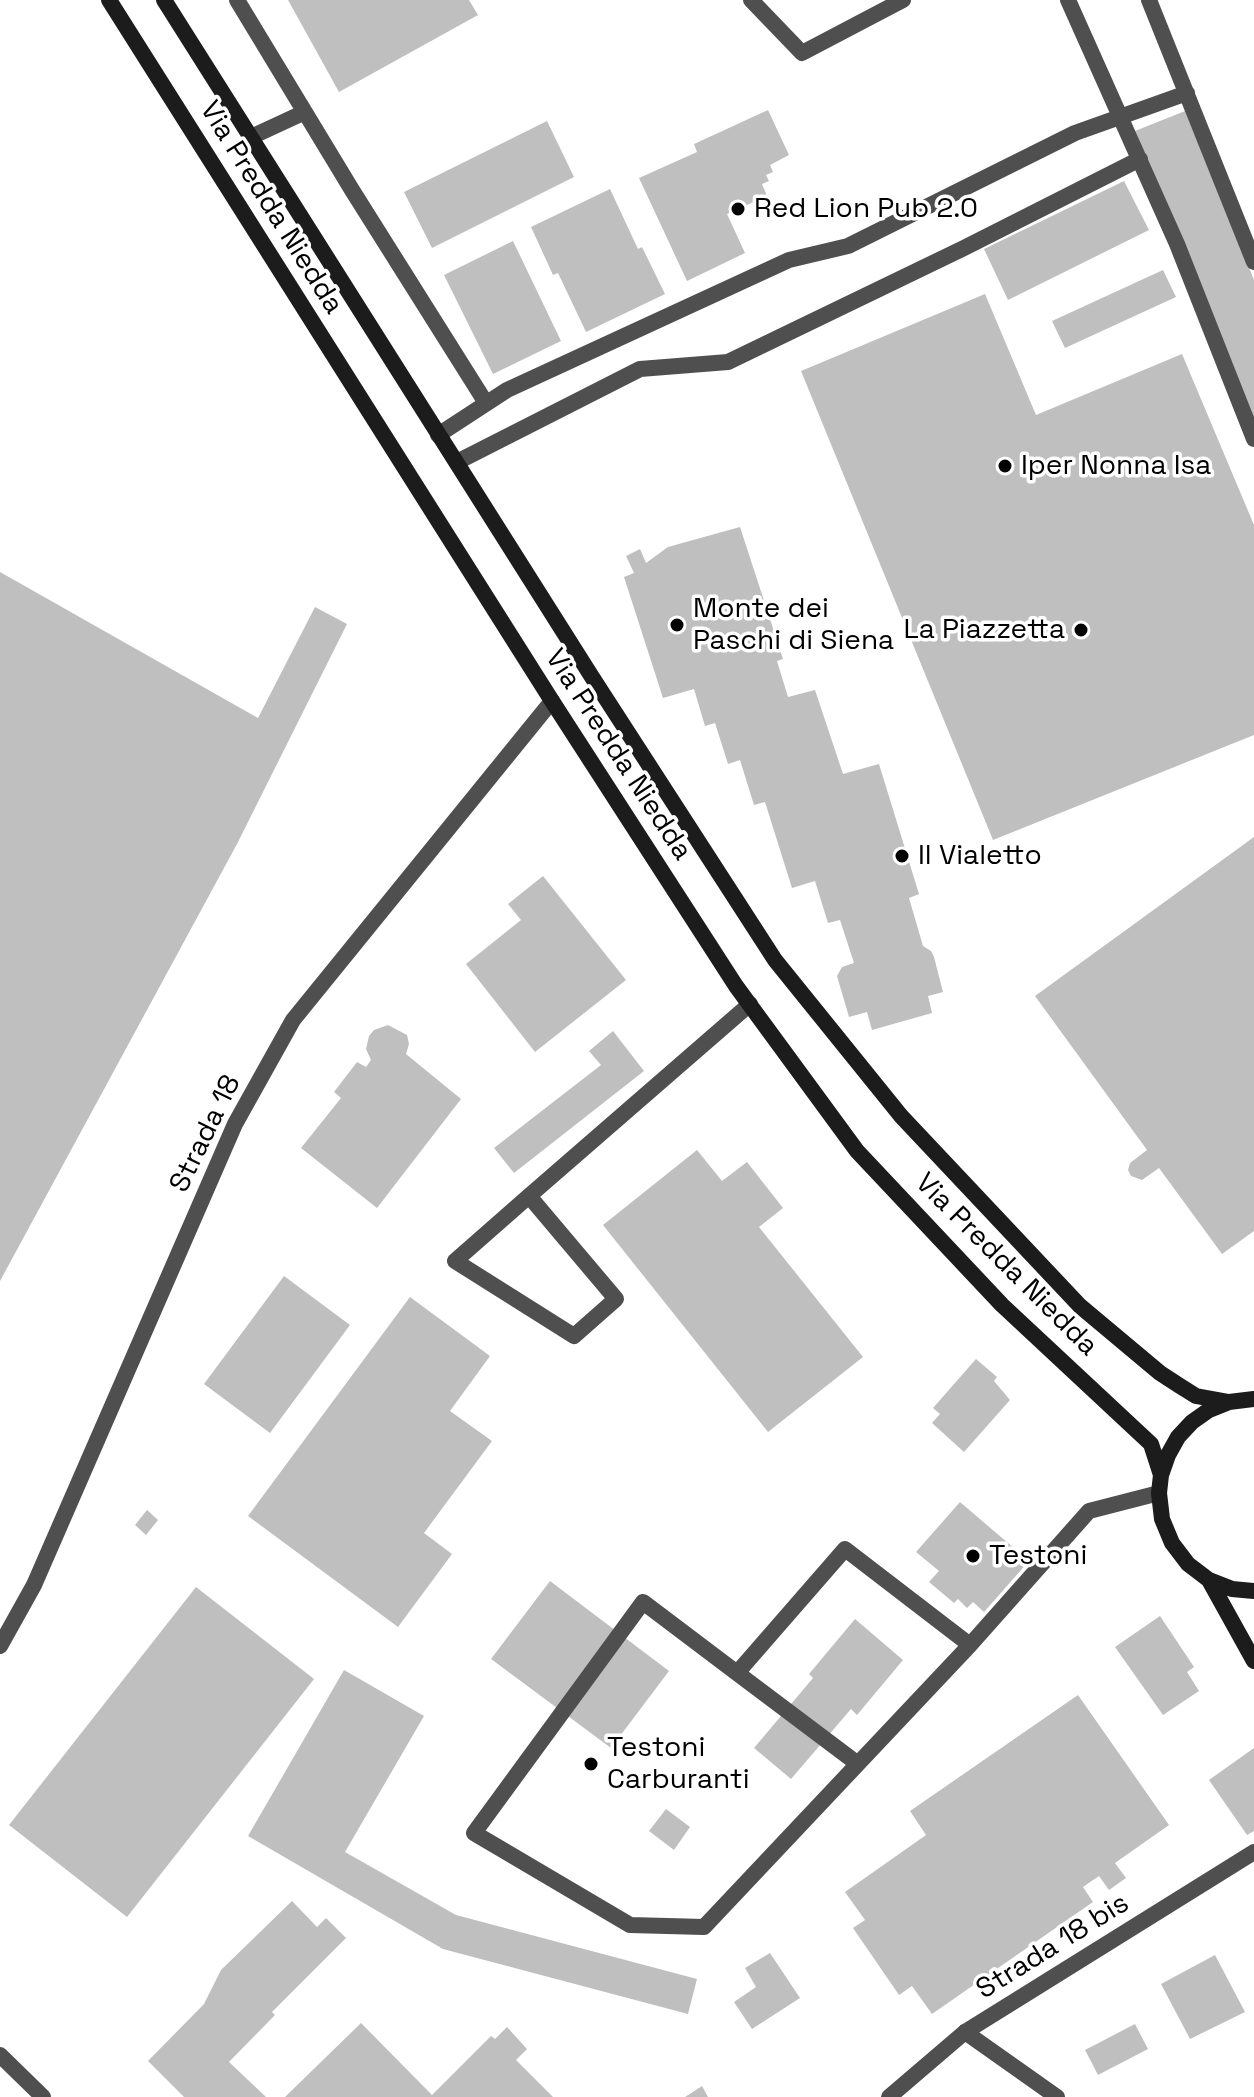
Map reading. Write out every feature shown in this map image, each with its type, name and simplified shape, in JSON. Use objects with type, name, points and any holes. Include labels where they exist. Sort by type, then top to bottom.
[{"type":"main road","name":"Via Predda Niedda","points":[[109,0],[552,701],[750,1004],[857,1151],[1002,1305],[1151,1444],[1161,1475]]},
{"type":"main road","name":"Via Predda Niedda","points":[[164,0],[438,435],[775,960],[901,1116],[1080,1306],[1170,1380],[1196,1396],[1229,1402]]},
{"type":"main road","points":[[1254,1399],[1229,1402],[1209,1410],[1192,1422],[1178,1437],[1168,1455],[1159,1493],[1162,1519],[1172,1543],[1188,1564],[1209,1580],[1232,1589],[1254,1591]]},
{"type":"main road","points":[[1209,1580],[1254,1661]]},
{"type":"street","points":[[237,0],[486,403]]},
{"type":"street","points":[[751,0],[802,53],[903,0]]},
{"type":"street","points":[[1068,0],[1177,244],[1254,439]]},
{"type":"street","points":[[1149,0],[1254,262]]},
{"type":"street","points":[[438,435],[507,390],[789,260],[848,246],[1075,133],[1187,93]]},
{"type":"street","points":[[251,137],[305,112]]},
{"type":"street","points":[[457,462],[640,369],[728,362],[1140,159]]},
{"type":"street","name":"Strada 18","points":[[0,1646],[34,1585],[235,1124],[293,1020],[552,701]]},
{"type":"street","points":[[529,1196],[616,1299],[574,1336],[455,1261],[529,1196],[750,1004]]},
{"type":"street","points":[[858,1764],[643,1602],[474,1833],[630,1925],[704,1927],[858,1764],[970,1645],[1089,1511],[1159,1493]]},
{"type":"street","points":[[737,1673],[845,1549],[970,1645]]},
{"type":"street","name":"Strada 18 bis","points":[[889,2097],[965,2032],[1254,1852]]},
{"type":"street","points":[[965,2032],[1057,2097]]},
{"type":"street","points":[[0,2055],[43,2097]]},
{"type":"building","points":[[288,0],[469,0],[478,15],[339,92]]},
{"type":"building","points":[[768,110],[789,155],[770,165],[773,172],[766,175],[769,181],[762,184],[767,196],[727,214],[745,253],[687,281],[639,178],[697,152],[694,144]]},
{"type":"building","points":[[1185,111],[1254,280],[1254,419],[1135,131]]},
{"type":"building","points":[[547,121],[574,177],[432,248],[404,192]]},
{"type":"building","points":[[1124,181],[1149,230],[1008,300],[984,249]]},
{"type":"building","points":[[610,189],[638,249],[642,247],[665,294],[586,332],[558,273],[553,275],[531,227]]},
{"type":"building","points":[[513,241],[561,341],[493,374],[444,275]]},
{"type":"building","points":[[1163,270],[1176,297],[1065,348],[1052,321]]},
{"type":"building","name":"La Piazzetta","points":[[985,294],[1036,415],[1182,354],[1254,525],[1254,735],[993,840],[801,371]]},
{"type":"building","points":[[740,527],[783,659],[777,661],[788,697],[815,690],[843,774],[879,764],[919,894],[909,898],[923,946],[934,957],[943,992],[928,996],[932,1013],[872,1030],[867,1012],[849,1017],[837,976],[842,967],[854,963],[840,920],[828,923],[815,881],[792,888],[765,802],[754,805],[740,760],[728,764],[715,723],[705,726],[694,689],[663,698],[624,577],[634,573],[626,556],[640,549],[646,563],[668,547]]},
{"type":"building","points":[[0,572],[258,718],[315,607],[347,624],[237,844],[0,1281]]},
{"type":"building","points":[[1254,837],[1254,1231],[1222,1254],[1159,1168],[1142,1180],[1131,1176],[1128,1170],[1130,1163],[1147,1150],[1035,996]]},
{"type":"building","points":[[543,876],[626,980],[535,1052],[466,964],[521,920],[508,904]]},
{"type":"building","points":[[388,1025],[407,1035],[409,1044],[406,1054],[461,1099],[377,1208],[301,1148],[341,1098],[334,1092],[357,1062],[366,1067],[371,1060],[366,1049],[369,1036],[374,1030]]},
{"type":"building","points":[[613,1031],[644,1071],[514,1173],[494,1148],[601,1065],[589,1051]]},
{"type":"building","points":[[697,1150],[722,1181],[747,1162],[783,1208],[759,1227],[863,1357],[768,1432],[603,1225]]},
{"type":"building","points":[[284,1276],[350,1325],[270,1433],[204,1384]]},
{"type":"building","points":[[410,1297],[490,1356],[450,1411],[492,1441],[424,1533],[452,1554],[398,1627],[248,1516]]},
{"type":"building","points":[[976,1359],[997,1377],[994,1381],[1010,1400],[964,1452],[932,1423],[940,1414],[933,1408]]},
{"type":"building","name":"Testoni","points":[[960,1502],[1029,1561],[984,1612],[973,1602],[967,1608],[958,1599],[954,1603],[929,1582],[939,1571],[916,1552]]},
{"type":"building","points":[[147,1510],[158,1520],[146,1535],[135,1525]]},
{"type":"building","points":[[550,1581],[669,1671],[611,1748],[491,1659]]},
{"type":"building","points":[[196,1587],[314,1679],[127,1917],[9,1825]]},
{"type":"building","points":[[1160,1616],[1194,1667],[1187,1672],[1199,1691],[1163,1715],[1115,1647]]},
{"type":"building","points":[[855,1619],[903,1660],[857,1715],[851,1709],[791,1779],[754,1748],[813,1678],[809,1674]]},
{"type":"building","points":[[344,1670],[424,1716],[345,1852],[456,1915],[697,1979],[688,2014],[443,1949],[248,1836]]},
{"type":"building","points":[[1078,1695],[1169,1825],[1115,1863],[1126,1878],[1109,1890],[1099,1876],[1083,1887],[1093,1902],[932,2014],[912,1986],[899,1995],[853,1928],[865,1920],[845,1892],[926,1835],[910,1811]]},
{"type":"building","points":[[1254,1748],[1254,1831],[1247,1835],[1209,1780]]},
{"type":"building","points":[[666,1809],[690,1827],[674,1850],[649,1831]]},
{"type":"building","points":[[292,1901],[317,1927],[326,1918],[346,1938],[272,2012],[275,2015],[229,2062],[266,2097],[184,2097],[148,2061],[204,2004],[221,1970]]},
{"type":"building","points":[[770,1953],[800,1998],[752,2029],[734,2002],[756,1987],[745,1968]]},
{"type":"building","points":[[1215,1955],[1245,2012],[1190,2039],[1161,1984]]},
{"type":"building","points":[[361,2023],[432,2095],[491,2036],[495,2039],[507,2027],[527,2049],[516,2060],[553,2097],[285,2097]]},
{"type":"building","points":[[1135,2024],[1148,2049],[1098,2075],[1085,2050]]},
{"type":"building","points":[[702,2086],[708,2097],[685,2097]]},
{"type":"place","name":"Red Lion Pub 2.0","points":[[738,209]]},
{"type":"place","name":"Iper Nonna Isa","points":[[1005,466]]},
{"type":"place","name":"Monte dei Paschi di Siena","points":[[677,625]]},
{"type":"place","name":"La Piazzetta","points":[[1081,630]]},
{"type":"place","name":"Il Vialetto","points":[[902,856]]},
{"type":"place","name":"Testoni","points":[[973,1556]]},
{"type":"place","name":"Testoni Carburanti","points":[[591,1764]]}]
